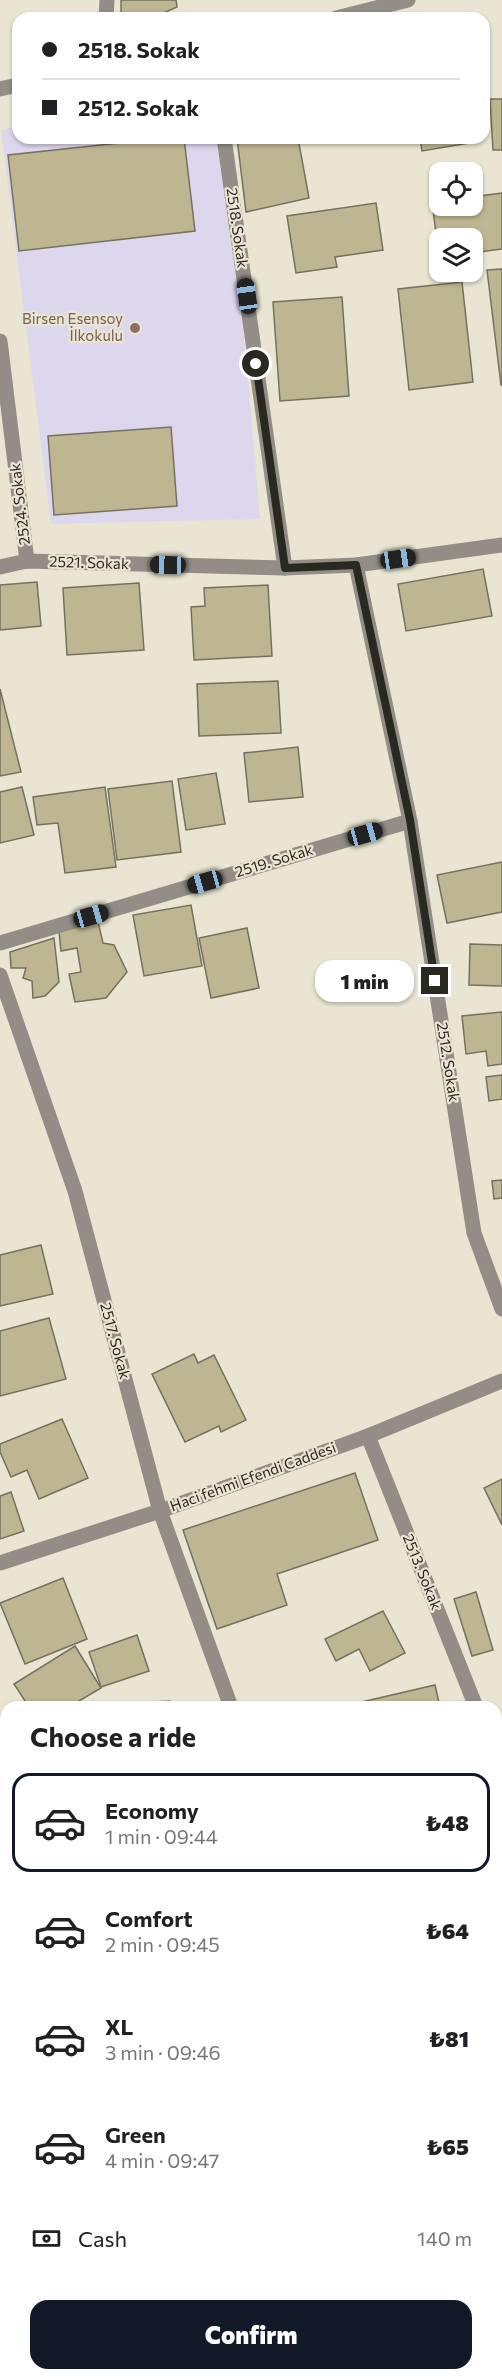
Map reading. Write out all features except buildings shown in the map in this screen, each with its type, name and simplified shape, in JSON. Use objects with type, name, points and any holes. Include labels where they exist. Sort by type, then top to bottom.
[{"type":"street","points":[[360,12],[408,0]]},
{"type":"street","name":"2518. Sokak","points":[[225,144],[285,568]]},
{"type":"street","name":"2524. Sokak","points":[[0,341],[27,561]]},
{"type":"street","name":"2521. Sokak","points":[[0,567],[27,561],[285,568],[356,565],[502,545]]},
{"type":"street","name":"2512. Sokak","points":[[356,565],[410,820],[474,1233],[502,1309]]},
{"type":"street","name":"2519. Sokak","points":[[0,943],[410,820]]},
{"type":"street","name":"2517. Sokak","points":[[0,975],[75,1191],[160,1510],[229,1701]]},
{"type":"street","name":"Haci fehmi Efendi Caddesi","points":[[0,1563],[160,1510],[368,1436],[502,1381]]},
{"type":"street","name":"2513. Sokak","points":[[368,1436],[474,1701]]},
{"type":"shaded area","name":"Birsen Esensoy İlkokulu","points":[[12,127],[12,144],[228,144],[260,519],[51,524],[1,130]]},
{"type":"place","name":"Birsen Esensoy İlkokulu","points":[[135,328]]},
{"type":"route","points":[[256,364],[285,568],[356,565],[410,820],[435,981]]}]
